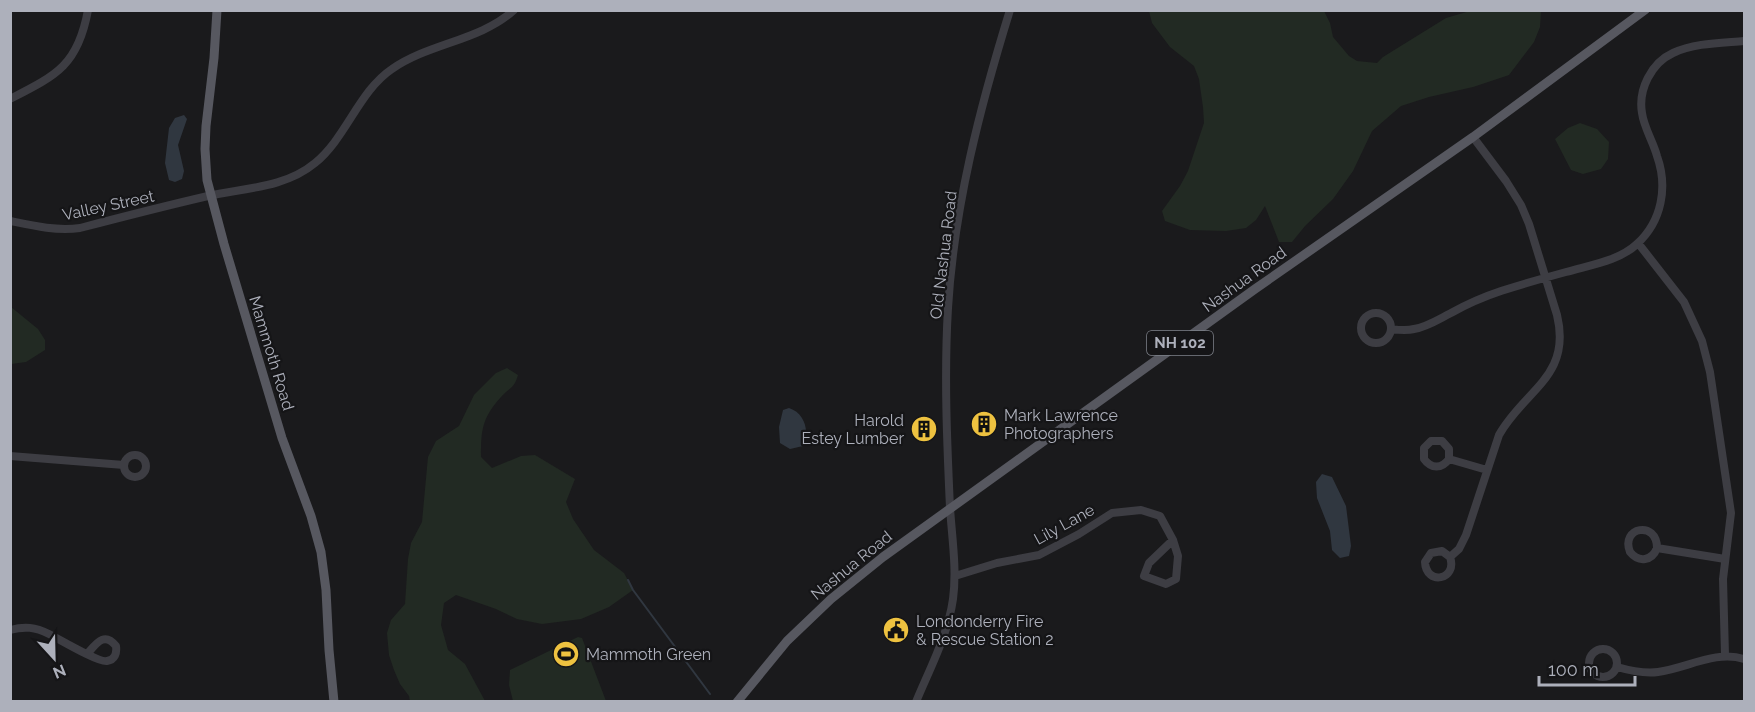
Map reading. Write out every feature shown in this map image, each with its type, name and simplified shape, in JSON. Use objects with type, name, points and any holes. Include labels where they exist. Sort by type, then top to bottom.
[{"type":"main road","name":"Mammoth Road","points":[[217,10],[205,149],[206,172],[224,244],[282,438],[311,516],[321,552],[334,702]]},
{"type":"main road","name":"Nashua Road","points":[[737,702],[782,646],[831,599],[884,557],[1255,289],[1473,137],[1645,10]]},
{"type":"street","points":[[10,99],[52,76],[65,66],[77,48],[85,28],[88,10]]},
{"type":"street","name":"Valley Street","points":[[10,221],[42,228],[65,230],[80,228],[211,195],[263,186],[292,177],[323,156],[371,88],[390,69],[413,57],[483,30],[503,20],[514,10]]},
{"type":"street","name":"Old Nashua Road","points":[[916,702],[946,627],[953,598],[955,576],[946,435],[948,308],[951,268],[958,219],[981,108],[1010,10]]},
{"type":"street","points":[[1391,329],[1405,330],[1421,327],[1479,298],[1615,257],[1638,243],[1646,235],[1660,210],[1662,195],[1662,176],[1658,156],[1641,111],[1641,98],[1645,83],[1653,69],[1674,52],[1691,47],[1744,41]]},
{"type":"street","points":[[1450,557],[1459,549],[1464,540],[1495,443],[1503,428],[1546,379],[1558,355],[1560,341],[1559,321],[1521,205],[1473,137]]},
{"type":"street","points":[[1638,243],[1684,302],[1702,342],[1708,362],[1731,504],[1731,522],[1723,579],[1725,655]]},
{"type":"street","points":[[10,456],[124,465]]},
{"type":"street","points":[[1449,459],[1487,470]]},
{"type":"street","name":"Lily Lane","points":[[955,576],[997,563],[1039,555],[1112,513],[1141,510],[1160,516],[1173,540],[1178,556],[1176,579],[1166,584],[1144,576],[1149,563],[1173,540]]},
{"type":"street","points":[[1657,548],[1725,559]]},
{"type":"street","points":[[10,630],[21,627],[35,629],[87,654]]},
{"type":"street","points":[[1617,667],[1640,673],[1657,672],[1725,655],[1744,659]]},
{"type":"shaded area","points":[[1541,10],[1540,27],[1534,42],[1509,75],[1401,106],[1372,131],[1353,171],[1333,199],[1292,242],[1279,242],[1265,206],[1256,220],[1246,228],[1226,231],[1190,230],[1165,221],[1162,211],[1188,171],[1204,123],[1203,107],[1199,79],[1194,66],[1170,47],[1152,23],[1149,11],[1324,11],[1333,37],[1349,56],[1357,61],[1377,63],[1446,18],[1470,11]]},
{"type":"shaded area","points":[[184,115],[187,119],[178,145],[184,171],[182,179],[175,182],[169,180],[165,163],[169,128],[175,118]]},
{"type":"shaded area","points":[[1580,123],[1597,129],[1609,142],[1608,159],[1601,169],[1583,174],[1571,170],[1555,139],[1568,128]]},
{"type":"shaded area","points":[[11,307],[38,329],[45,340],[45,350],[26,362],[11,364]]},
{"type":"shaded area","points":[[507,368],[518,375],[513,385],[495,404],[486,418],[481,439],[481,457],[492,468],[521,456],[535,455],[575,479],[566,502],[573,519],[594,550],[624,573],[633,590],[609,607],[581,619],[542,624],[517,619],[456,595],[444,603],[441,625],[448,650],[465,664],[485,701],[410,701],[394,670],[389,655],[387,633],[391,620],[405,604],[411,543],[422,522],[428,457],[436,441],[459,426],[474,395],[496,373]]},
{"type":"shaded area","points":[[789,408],[799,414],[806,429],[803,446],[790,449],[780,443],[779,427],[783,410]]},
{"type":"shaded area","points":[[1322,474],[1332,477],[1346,506],[1351,546],[1349,556],[1340,558],[1332,550],[1330,531],[1317,498],[1316,482]]},
{"type":"shaded area","name":"Mammoth Green","points":[[578,637],[582,638],[606,701],[513,701],[509,685],[510,670]]},
{"type":"waterway","points":[[628,580],[710,694]]},
{"type":"place","name":"Mark Lawrence Photographers","points":[[984,424]]},
{"type":"place","name":"Harold Estey Lumber","points":[[924,429]]},
{"type":"place","name":"Londonderry Fire & Rescue Station 2","points":[[896,630]]},
{"type":"place","name":"Mammoth Green","points":[[566,654]]}]
